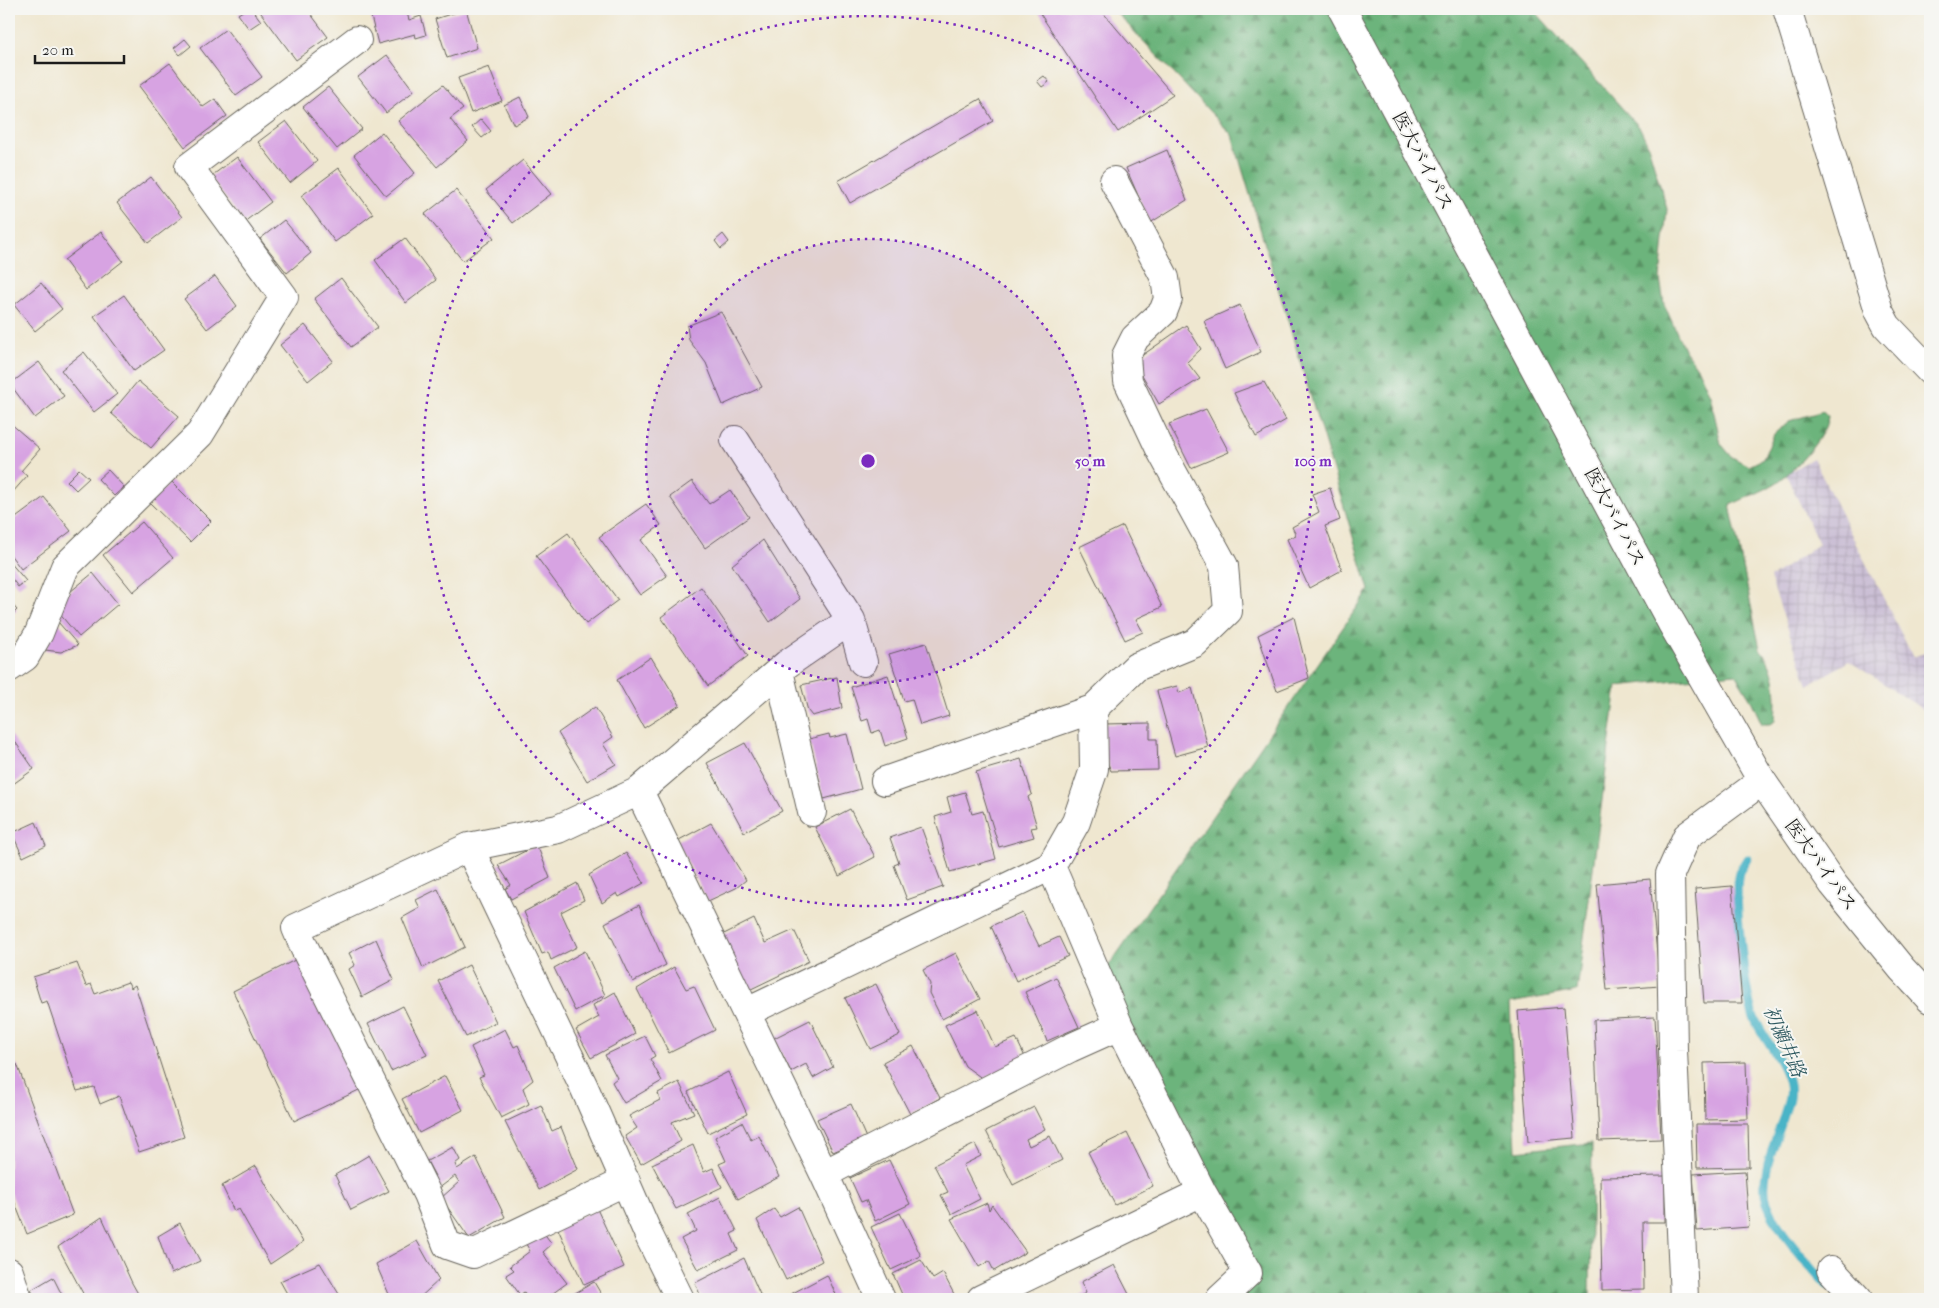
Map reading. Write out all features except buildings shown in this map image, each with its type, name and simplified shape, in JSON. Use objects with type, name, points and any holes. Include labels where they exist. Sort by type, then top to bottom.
[{"type":"street","name":"医大バイパス","points":[[1342,9],[1671,622],[1762,781],[1833,884],[1890,955],[1930,999]]},
{"type":"street","points":[[1786,9],[1878,311],[1886,326],[1930,371]]},
{"type":"street","points":[[9,668],[25,657],[39,633],[65,567],[200,434],[284,297],[189,167],[357,40]]},
{"type":"street","points":[[885,781],[1093,709],[1136,667],[1195,643],[1228,611],[1224,566],[1160,449],[1128,380],[1126,356],[1135,338],[1163,312],[1168,299],[1164,278],[1114,181]]},
{"type":"street","points":[[735,440],[851,620],[864,662]]},
{"type":"street","points":[[626,1181],[473,1254],[447,1245],[427,1194],[296,928],[469,848],[558,829],[639,791],[779,671],[851,620]]},
{"type":"street","points":[[779,671],[812,812]]},
{"type":"street","points":[[747,1012],[1051,866],[1076,822],[1094,769],[1093,709]]},
{"type":"street","points":[[1684,1299],[1673,1050],[1670,874],[1687,836],[1762,781]]},
{"type":"street","points":[[639,791],[747,1012],[881,1299]]},
{"type":"street","points":[[469,848],[584,1087],[680,1299]]},
{"type":"street","points":[[1051,866],[1120,1026],[1202,1192],[1248,1273],[1220,1299]]},
{"type":"street","points":[[824,1174],[1070,1048],[1120,1026]]},
{"type":"street","points":[[981,1299],[1202,1192]]},
{"type":"street","points":[[1831,1270],[1858,1299]]},
{"type":"street","points":[[9,1272],[18,1299]]},
{"type":"shaded area","points":[[1813,458],[1913,657],[1930,651],[1930,714],[1849,661],[1808,685],[1770,578],[1819,544],[1786,474]]},
{"type":"green space","points":[[1113,9],[1533,9],[1640,128],[1648,145],[1667,209],[1660,279],[1664,304],[1684,349],[1698,369],[1710,395],[1721,444],[1732,457],[1749,466],[1763,459],[1774,434],[1789,421],[1823,411],[1828,416],[1816,443],[1791,471],[1771,486],[1730,505],[1760,649],[1770,665],[1775,683],[1775,721],[1770,724],[1762,724],[1750,698],[1735,674],[1617,686],[1577,991],[1510,1003],[1516,1151],[1592,1143],[1590,1296],[1641,1297],[1643,1299],[1245,1299],[1202,1192],[1099,980],[1369,590],[1232,135]]},
{"type":"waterway","name":"初瀬井路","points":[[1747,859],[1739,872],[1738,901],[1741,944],[1750,1003],[1757,1024],[1783,1067],[1789,1085],[1789,1097],[1767,1170],[1765,1193],[1772,1214],[1785,1236],[1827,1285]]}]
